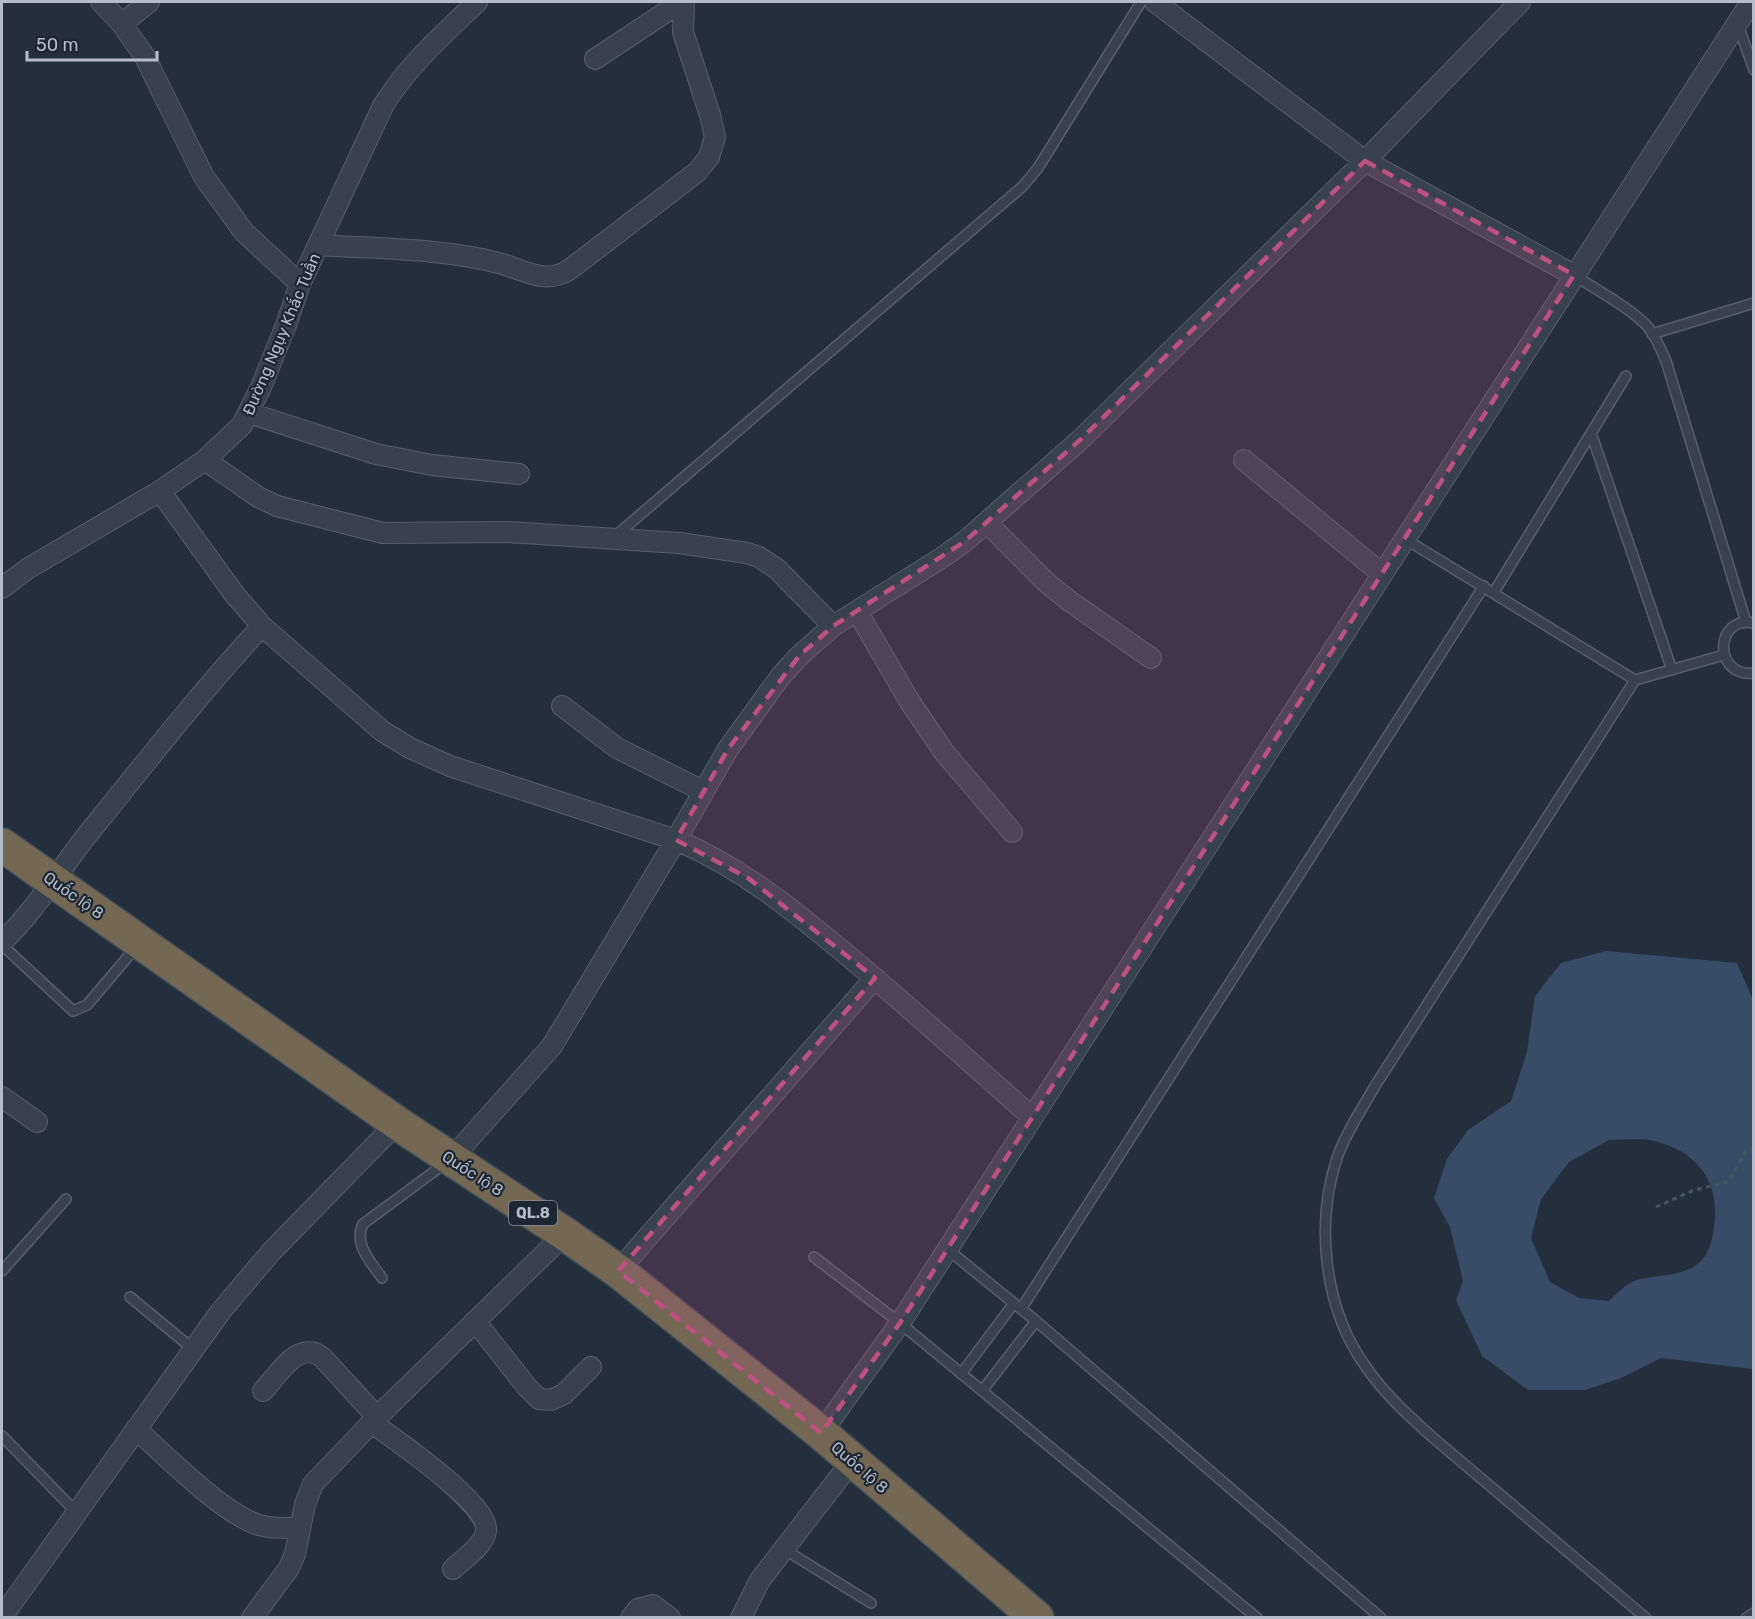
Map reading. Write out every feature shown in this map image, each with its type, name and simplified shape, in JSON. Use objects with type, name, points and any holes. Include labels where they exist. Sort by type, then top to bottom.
[{"type":"highway","name":"Quốc lộ 8","points":[[2,845],[397,1123],[618,1271],[821,1433],[1037,1617]]},
{"type":"street","points":[[102,2],[122,24],[145,57],[204,177],[216,196],[254,243],[300,284]]},
{"type":"street","points":[[122,24],[149,2]]},
{"type":"street","name":"Đường Ngụy Khắc Tuần","points":[[2,588],[27,569],[206,460],[234,434],[249,413],[286,325],[300,284],[374,122],[390,94],[416,62],[477,2]]},
{"type":"street","points":[[318,245],[417,251],[467,257],[487,260],[548,277],[569,270],[697,172],[704,166],[713,148],[714,128],[683,32],[682,2]]},
{"type":"street","points":[[595,59],[682,2]]},
{"type":"street","points":[[1155,2],[1365,161],[1574,275]]},
{"type":"street","points":[[451,1159],[552,1046],[728,749],[780,677],[799,656],[833,626],[943,557],[987,523],[1080,440],[1365,161],[1520,2]]},
{"type":"street","points":[[821,1433],[900,1323],[1751,2]]},
{"type":"street","points":[[249,413],[376,454],[432,465],[519,474]]},
{"type":"street","points":[[206,460],[258,497],[277,506],[383,533],[508,532],[612,538],[679,543],[724,549],[759,557],[777,569],[833,626]]},
{"type":"street","points":[[1244,460],[1382,574]]},
{"type":"street","points":[[160,490],[235,595],[262,626],[382,731],[410,748],[470,773],[676,840],[748,878],[806,920],[1032,1117]]},
{"type":"street","points":[[987,523],[1061,594],[1151,658]]},
{"type":"street","points":[[857,611],[910,702],[944,752],[1012,832]]},
{"type":"street","points":[[2,944],[213,679],[262,626]]},
{"type":"street","points":[[562,706],[617,748],[703,791]]},
{"type":"street","points":[[618,1271],[874,978]]},
{"type":"street","points":[[2,1097],[37,1122]]},
{"type":"street","points":[[2,1617],[228,1302],[271,1252],[397,1123]]},
{"type":"street","points":[[257,1615],[290,1568],[305,1504],[314,1484],[374,1420],[565,1234]]},
{"type":"street","points":[[475,1321],[527,1388],[539,1399],[551,1400],[564,1394],[591,1367]]},
{"type":"street","points":[[264,1391],[292,1359],[305,1351],[312,1351],[322,1357],[374,1420],[446,1479],[468,1499],[483,1517],[486,1528],[484,1538],[453,1569]]},
{"type":"street","points":[[136,1429],[234,1513],[257,1525],[300,1528]]},
{"type":"street","points":[[741,1617],[753,1590],[782,1548],[852,1461]]},
{"type":"street","points":[[631,1617],[638,1609],[653,1605],[670,1617]]},
{"type":"lane","points":[[612,538],[1023,186],[1038,168],[1141,2]]},
{"type":"lane","points":[[1738,23],[1751,54],[1754,70]]},
{"type":"lane","points":[[1574,275],[1638,318],[1652,334],[1666,361],[1750,622],[1734,626],[1728,632],[1724,639],[1724,655],[1733,669],[1754,673]]},
{"type":"lane","points":[[1652,334],[1754,303]]},
{"type":"lane","points":[[1494,592],[1626,376]]},
{"type":"lane","points":[[1591,433],[1672,670]]},
{"type":"lane","points":[[1405,539],[1635,680]]},
{"type":"lane","points":[[961,1374],[1018,1306],[1484,586]]},
{"type":"lane","points":[[1646,1617],[1409,1417],[1376,1382],[1364,1365],[1340,1317],[1326,1256],[1325,1215],[1330,1180],[1338,1155],[1359,1113],[1483,915],[1635,680],[1724,655]]},
{"type":"lane","points":[[2,944],[74,1011],[87,1005],[140,941]]},
{"type":"lane","points":[[382,1278],[361,1244],[360,1234],[363,1224],[451,1159]]},
{"type":"lane","points":[[2,1271],[66,1199]]},
{"type":"lane","points":[[947,1249],[1036,1321],[1381,1617]]},
{"type":"lane","points":[[814,1257],[900,1323],[1257,1617]]},
{"type":"lane","points":[[130,1297],[193,1348]]},
{"type":"lane","points":[[982,1391],[1036,1321]]},
{"type":"lane","points":[[2,1436],[76,1512]]},
{"type":"lane","points":[[782,1548],[871,1604]]},
{"type":"lane","points":[[1746,1617],[1754,1613]]},
{"type":"path","points":[[1656,1207],[1694,1190],[1728,1182],[1746,1151],[1754,1149]]},
{"type":"highlighted area","points":[[1365,161],[1574,275],[900,1323],[821,1433],[618,1271],[875,978],[748,878],[676,840],[728,749],[799,656],[833,626],[964,542],[1080,440]]},
{"type":"water","points":[[1606,951],[1737,963],[1753,1000],[1753,1369],[1661,1358],[1621,1378],[1585,1390],[1528,1390],[1482,1356],[1456,1300],[1463,1281],[1450,1227],[1434,1198],[1447,1159],[1468,1130],[1511,1101],[1527,1052],[1535,996],[1561,963]],"holes":[[[1645,1139],[1677,1149],[1689,1156],[1706,1176],[1714,1201],[1715,1216],[1709,1250],[1696,1265],[1679,1273],[1634,1281],[1609,1301],[1579,1298],[1550,1282],[1531,1238],[1541,1199],[1569,1162],[1609,1140]]]}]
